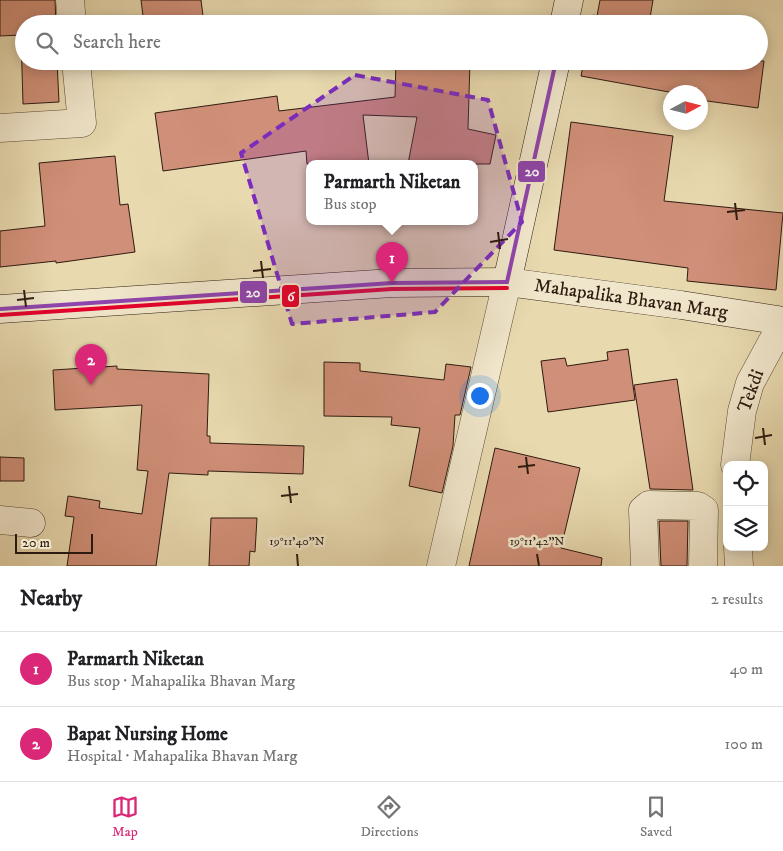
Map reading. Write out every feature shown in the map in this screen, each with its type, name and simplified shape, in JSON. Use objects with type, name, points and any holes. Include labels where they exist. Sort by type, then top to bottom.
[{"type":"street","points":[[70,0],[71,15]]},
{"type":"street","points":[[566,15],[569,0]]},
{"type":"street","points":[[0,128],[82,123],[77,70]]},
{"type":"street","points":[[441,566],[554,70]]},
{"type":"street","name":"Mahapalika Bhavan Marg","points":[[0,309],[392,283],[507,282],[682,305],[783,321]]},
{"type":"street","name":"Tekdi","points":[[736,461],[742,411],[750,383],[783,321]]},
{"type":"street","points":[[645,566],[643,510],[649,505],[698,506],[704,510],[703,566]]},
{"type":"street","points":[[0,520],[31,524]]},
{"type":"street","points":[[738,551],[739,566]]},
{"type":"highlighted area","points":[[355,75],[488,100],[522,222],[435,312],[292,324],[241,153]]},
{"type":"building","points":[[0,0],[55,0],[56,15],[15,15],[15,35],[0,36]]},
{"type":"building","points":[[141,0],[201,0],[203,15],[143,15]]},
{"type":"building","points":[[600,0],[653,0],[650,15],[597,15]]},
{"type":"building","points":[[22,70],[57,70],[59,102],[23,104]]},
{"type":"building","points":[[396,70],[470,70],[468,129],[496,135],[490,164],[478,164],[478,160],[409,160],[417,117],[363,115],[369,160],[307,160],[306,151],[163,171],[155,113],[277,96],[279,111],[395,97]]},
{"type":"building","points":[[582,70],[763,70],[758,108],[708,101],[708,85],[663,85],[663,91],[581,76]]},
{"type":"building","points":[[571,122],[673,136],[664,201],[783,213],[776,290],[687,281],[688,268],[554,250]]},
{"type":"building","points":[[115,156],[120,205],[128,204],[135,252],[56,263],[56,261],[0,267],[0,231],[45,226],[39,163]]},
{"type":"building","points":[[628,349],[635,400],[548,412],[541,361],[565,358],[567,366],[608,360],[607,352]]},
{"type":"building","points":[[324,362],[360,363],[360,371],[444,380],[446,364],[471,367],[460,415],[455,415],[453,446],[442,493],[409,486],[420,428],[391,425],[392,417],[324,416]]},
{"type":"building","points":[[117,366],[117,369],[209,374],[207,436],[210,436],[210,443],[304,446],[303,474],[208,471],[208,475],[169,473],[156,566],[67,566],[74,517],[65,516],[68,496],[100,501],[99,508],[142,514],[148,471],[137,470],[142,405],[55,410],[53,370]]},
{"type":"building","points":[[677,379],[693,490],[650,489],[634,385]]},
{"type":"building","points":[[495,448],[580,468],[561,548],[602,558],[601,566],[469,566]]},
{"type":"building","points":[[0,457],[24,458],[24,481],[0,481]]},
{"type":"building","points":[[211,518],[257,518],[255,552],[250,551],[249,566],[209,566]]},
{"type":"building","points":[[659,521],[688,521],[687,566],[661,566]]},
{"type":"transit line","name":"20","points":[[507,282],[554,70]]},
{"type":"transit line","name":"20","points":[[0,309],[392,283],[507,282]]},
{"type":"transit line","name":"6","points":[[0,315],[392,289],[507,288]]},
{"type":"place","name":"Parmarth Niketan","points":[[392,283]]},
{"type":"place","name":"Bapat Nursing Home","points":[[91,385]]}]
